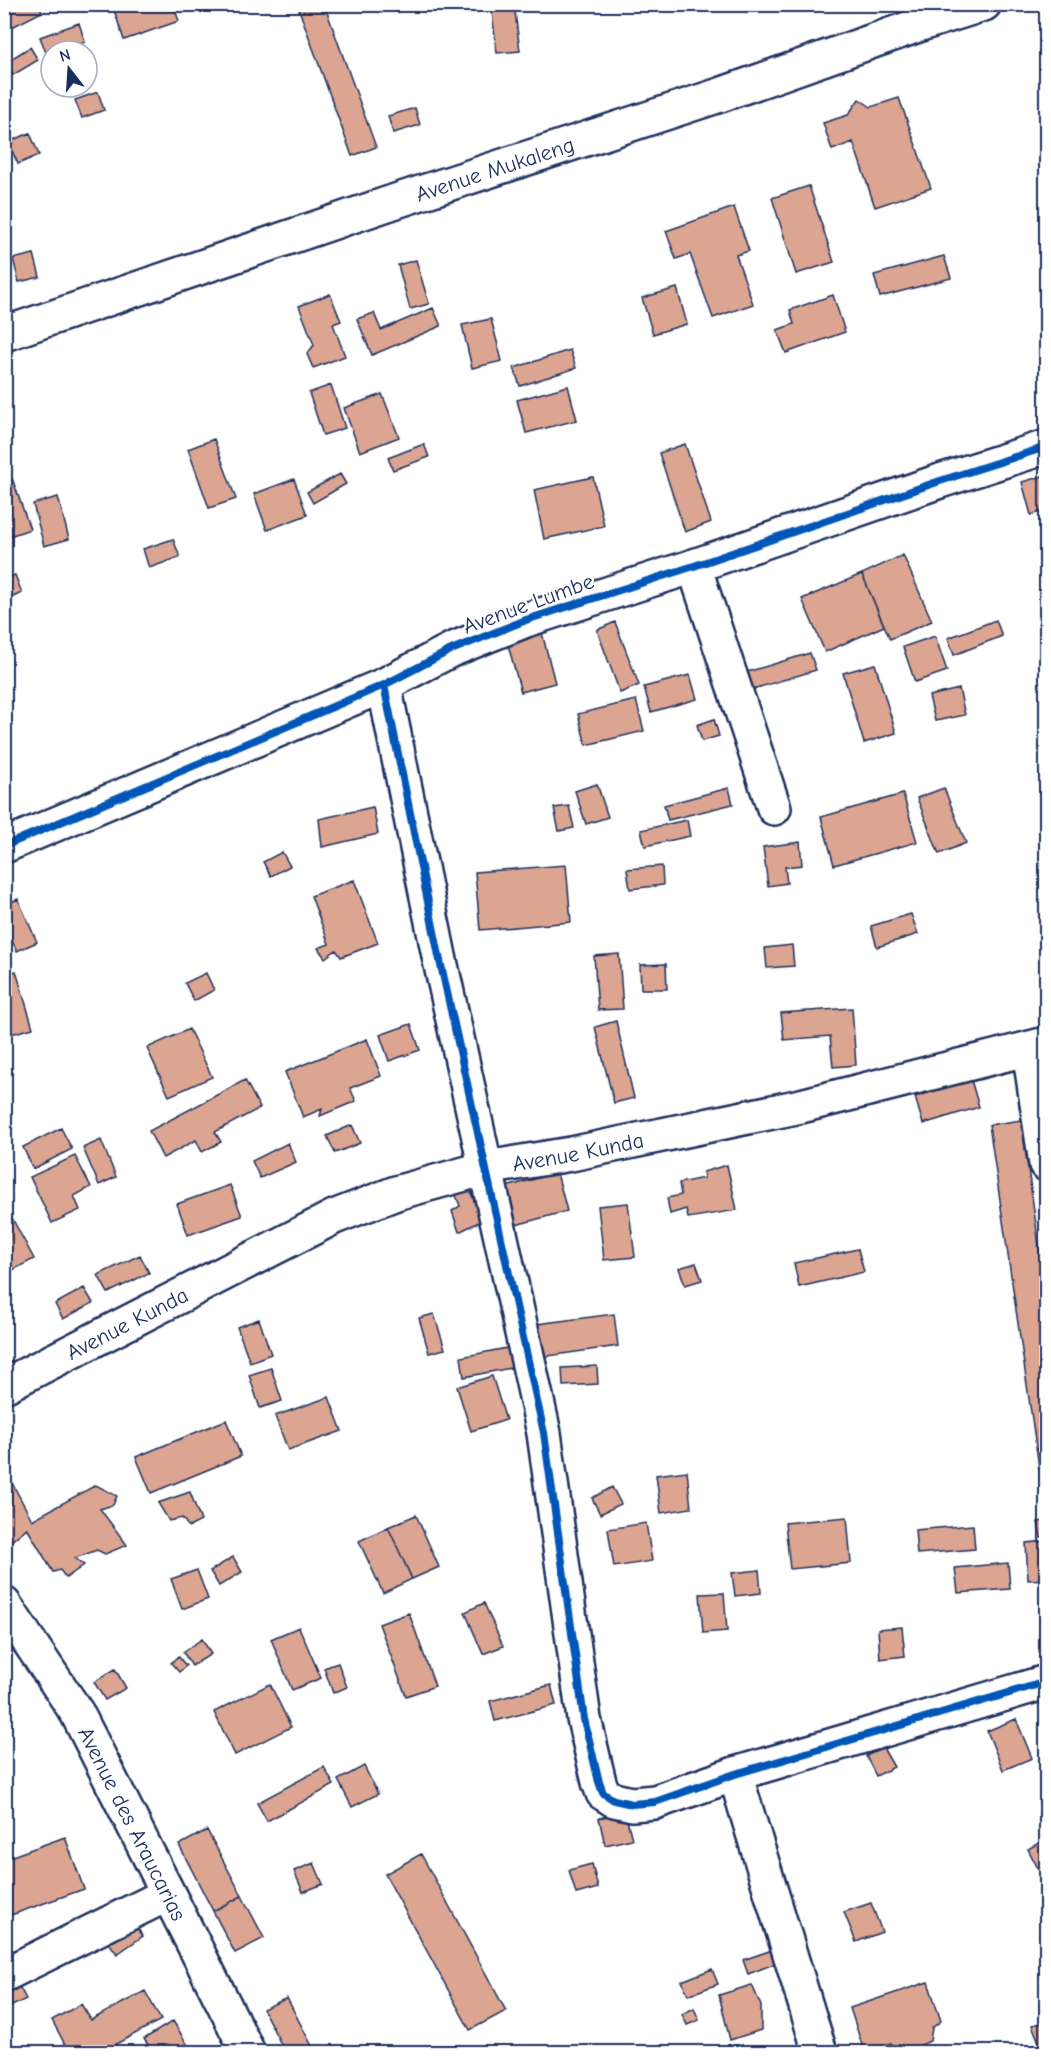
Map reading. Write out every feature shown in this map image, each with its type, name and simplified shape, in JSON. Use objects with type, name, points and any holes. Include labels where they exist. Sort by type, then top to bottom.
[{"type":"street","name":"Avenue Mukaleng","points":[[4,334],[408,197],[720,95],[984,4]]},
{"type":"street","name":"Avenue Lumbe","points":[[4,846],[384,685],[451,650],[526,620],[1047,447]]},
{"type":"street","points":[[693,566],[774,808]]},
{"type":"street","points":[[384,685],[439,956],[544,1433],[584,1719],[603,1793],[614,1800],[632,1804],[656,1802],[735,1774],[1047,1682]]},
{"type":"street","points":[[1038,1047],[1047,1164]]},
{"type":"street","name":"Avenue Kunda","points":[[4,1386],[334,1217],[396,1193],[486,1168],[571,1154],[730,1122],[1038,1047]]},
{"type":"street","name":"Avenue des Araucarias","points":[[4,1604],[77,1713],[248,2052]]},
{"type":"street","points":[[735,1774],[820,2052]]},
{"type":"street","points":[[4,1975],[168,1893]]},
{"type":"building","points":[[4,4],[39,4],[42,12],[4,31]]},
{"type":"building","points":[[112,4],[147,4],[147,6],[173,4],[179,21],[124,40]]},
{"type":"building","points":[[297,4],[324,4],[376,147],[352,156]]},
{"type":"building","points":[[491,4],[514,4],[520,51],[497,53]]},
{"type":"building","points":[[79,23],[84,39],[41,39],[40,37]]},
{"type":"building","points":[[30,47],[38,60],[13,75],[6,62]]},
{"type":"building","points":[[99,95],[104,110],[82,118],[75,100],[99,99]]},
{"type":"building","points":[[899,98],[931,188],[875,207],[853,142],[832,150],[823,123],[848,115],[859,99],[871,107]]},
{"type":"building","points":[[415,108],[420,125],[393,133],[388,116]]},
{"type":"building","points":[[30,133],[39,155],[18,164],[8,142]]},
{"type":"building","points":[[809,186],[834,262],[796,274],[772,198]]},
{"type":"building","points":[[734,207],[749,251],[736,255],[753,304],[713,318],[690,254],[676,259],[666,231]]},
{"type":"building","points":[[34,254],[40,277],[19,282],[13,259]]},
{"type":"building","points":[[944,256],[951,278],[880,297],[874,275]]},
{"type":"building","points":[[416,260],[429,304],[410,309],[398,265]]},
{"type":"building","points":[[677,288],[687,324],[653,334],[642,298]]},
{"type":"building","points":[[330,294],[341,321],[333,324],[345,356],[313,368],[307,354],[314,345],[299,306]]},
{"type":"building","points":[[833,295],[845,332],[786,353],[777,330],[794,324],[790,310]]},
{"type":"building","points":[[433,308],[441,326],[372,355],[357,319],[374,313],[381,330]]},
{"type":"building","points":[[491,319],[502,361],[472,368],[462,325]]},
{"type":"building","points":[[570,350],[576,368],[520,386],[514,368]]},
{"type":"building","points":[[331,385],[345,428],[323,435],[309,393]]},
{"type":"building","points":[[568,386],[577,420],[526,433],[517,400]]},
{"type":"building","points":[[382,394],[399,437],[360,452],[344,408]]},
{"type":"building","points":[[214,439],[236,499],[209,508],[188,449]]},
{"type":"building","points":[[424,444],[429,457],[393,470],[388,458]]},
{"type":"building","points":[[685,444],[711,522],[685,532],[659,453]]},
{"type":"building","points":[[340,474],[346,484],[313,503],[307,492]]},
{"type":"building","points":[[1046,475],[1046,510],[1031,515],[1022,482]]},
{"type":"building","points":[[593,477],[604,526],[544,539],[534,490]]},
{"type":"building","points":[[12,478],[30,529],[4,538],[4,481]]},
{"type":"building","points":[[294,479],[307,515],[267,530],[254,494]]},
{"type":"building","points":[[58,497],[69,539],[44,546],[33,504]]},
{"type":"building","points":[[173,539],[180,557],[149,568],[143,549]]},
{"type":"building","points":[[903,555],[932,621],[890,639],[862,574]]},
{"type":"building","points":[[862,574],[884,626],[825,652],[802,599]]},
{"type":"building","points":[[15,575],[22,593],[4,601],[4,579]]},
{"type":"building","points":[[996,620],[1002,636],[954,655],[948,638]]},
{"type":"building","points":[[615,622],[639,685],[620,693],[597,630]]},
{"type":"building","points":[[540,625],[555,683],[521,692],[505,634]]},
{"type":"building","points":[[935,636],[947,671],[915,682],[903,647]]},
{"type":"building","points":[[810,653],[816,670],[750,690],[744,673]]},
{"type":"building","points":[[875,664],[896,733],[864,743],[843,673]]},
{"type":"building","points":[[690,675],[697,699],[651,712],[644,687]]},
{"type":"building","points":[[959,689],[965,715],[935,721],[929,696]]},
{"type":"building","points":[[636,700],[644,731],[586,745],[578,714]]},
{"type":"building","points":[[714,719],[719,736],[702,741],[697,725]]},
{"type":"building","points":[[597,784],[608,817],[586,824],[575,791]]},
{"type":"building","points":[[729,788],[733,804],[668,820],[664,805]]},
{"type":"building","points":[[944,788],[966,843],[939,854],[917,798]]},
{"type":"building","points":[[903,794],[917,842],[834,865],[821,817]]},
{"type":"building","points":[[569,806],[574,828],[559,831],[554,808]]},
{"type":"building","points":[[373,807],[378,834],[322,847],[319,819]]},
{"type":"building","points":[[687,820],[690,836],[645,846],[641,830]]},
{"type":"building","points":[[800,842],[802,865],[785,867],[787,883],[768,886],[763,847]]},
{"type":"building","points":[[282,852],[290,866],[271,876],[263,862]]},
{"type":"building","points":[[566,865],[571,922],[480,930],[475,872]]},
{"type":"building","points":[[662,866],[663,885],[630,889],[627,869]]},
{"type":"building","points":[[354,880],[378,943],[341,957],[336,950],[325,958],[318,948],[329,944],[311,896]]},
{"type":"building","points":[[18,899],[37,942],[17,951],[4,924],[4,905]]},
{"type":"building","points":[[911,914],[918,934],[877,947],[871,926]]},
{"type":"building","points":[[792,945],[794,966],[767,968],[765,948]]},
{"type":"building","points":[[619,954],[623,1009],[598,1010],[594,956]]},
{"type":"building","points":[[666,964],[667,989],[641,989],[640,965]]},
{"type":"building","points":[[16,971],[33,1028],[4,1036],[4,975]]},
{"type":"building","points":[[206,973],[214,990],[194,1001],[185,983]]},
{"type":"building","points":[[852,1008],[856,1065],[833,1067],[830,1036],[784,1040],[781,1013]]},
{"type":"building","points":[[616,1021],[634,1098],[614,1103],[595,1027]]},
{"type":"building","points":[[411,1024],[420,1050],[389,1061],[380,1035]]},
{"type":"building","points":[[189,1029],[212,1077],[169,1096],[147,1048]]},
{"type":"building","points":[[367,1039],[381,1076],[350,1088],[356,1101],[320,1116],[322,1109],[303,1117],[285,1072]]},
{"type":"building","points":[[245,1080],[260,1108],[215,1132],[221,1142],[202,1152],[196,1140],[163,1158],[149,1131]]},
{"type":"building","points":[[971,1080],[979,1107],[923,1124],[915,1097]]},
{"type":"building","points":[[1021,1120],[1046,1294],[1046,1473],[1040,1474],[989,1125]]},
{"type":"building","points":[[352,1125],[360,1143],[335,1153],[327,1136]]},
{"type":"building","points":[[61,1128],[72,1149],[33,1169],[23,1147]]},
{"type":"building","points":[[101,1140],[116,1177],[99,1185],[83,1148]]},
{"type":"building","points":[[288,1143],[296,1162],[260,1178],[252,1161]]},
{"type":"building","points":[[75,1156],[91,1187],[74,1196],[80,1210],[52,1223],[30,1177]]},
{"type":"building","points":[[727,1165],[737,1210],[688,1218],[686,1209],[670,1214],[667,1198],[681,1195],[679,1183],[704,1178],[703,1172]]},
{"type":"building","points":[[557,1173],[567,1211],[512,1226],[502,1188]]},
{"type":"building","points":[[467,1181],[481,1221],[459,1232],[452,1211],[460,1206],[453,1188]]},
{"type":"building","points":[[230,1185],[242,1216],[188,1235],[177,1204]]},
{"type":"building","points":[[628,1203],[635,1257],[604,1260],[598,1206]]},
{"type":"building","points":[[12,1218],[34,1259],[11,1271],[4,1258],[4,1222]]},
{"type":"building","points":[[858,1249],[864,1272],[799,1287],[794,1263]]},
{"type":"building","points":[[140,1255],[149,1273],[108,1293],[98,1275]]},
{"type":"building","points":[[696,1263],[702,1280],[685,1285],[679,1268]]},
{"type":"building","points":[[84,1288],[93,1303],[63,1319],[55,1304]]},
{"type":"building","points":[[434,1314],[445,1349],[429,1353],[419,1318]]},
{"type":"building","points":[[614,1314],[618,1346],[541,1357],[537,1324]]},
{"type":"building","points":[[259,1319],[271,1354],[250,1362],[237,1327]]},
{"type":"building","points":[[512,1347],[516,1367],[464,1377],[461,1357]]},
{"type":"building","points":[[597,1366],[598,1384],[563,1386],[562,1368]]},
{"type":"building","points":[[271,1368],[282,1401],[260,1408],[249,1375]]},
{"type":"building","points":[[492,1376],[506,1420],[471,1431],[457,1387]]},
{"type":"building","points":[[329,1397],[342,1431],[288,1450],[275,1416]]},
{"type":"building","points":[[226,1420],[241,1456],[151,1493],[136,1457]]},
{"type":"building","points":[[4,1468],[32,1520],[96,1485],[117,1496],[113,1505],[100,1509],[127,1545],[105,1554],[97,1550],[75,1558],[84,1565],[66,1578],[60,1570],[53,1572],[27,1528],[10,1542],[4,1531]]},
{"type":"building","points":[[687,1471],[691,1508],[661,1513],[656,1475]]},
{"type":"building","points":[[612,1487],[621,1504],[600,1514],[592,1498]]},
{"type":"building","points":[[190,1492],[201,1521],[189,1527],[182,1518],[169,1521],[158,1503]]},
{"type":"building","points":[[416,1515],[439,1567],[412,1579],[388,1527]]},
{"type":"building","points":[[847,1517],[851,1563],[790,1569],[785,1523]]},
{"type":"building","points":[[1046,1521],[1046,1537],[1041,1538],[1038,1522]]},
{"type":"building","points":[[646,1523],[652,1561],[614,1567],[608,1529]]},
{"type":"building","points":[[973,1525],[975,1549],[917,1554],[915,1530]]},
{"type":"building","points":[[388,1527],[412,1579],[383,1593],[359,1541]]},
{"type":"building","points":[[1046,1541],[1046,1579],[1028,1580],[1026,1543]]},
{"type":"building","points":[[233,1557],[242,1572],[219,1586],[210,1571]]},
{"type":"building","points":[[1008,1563],[1010,1589],[958,1593],[955,1568]]},
{"type":"building","points":[[197,1570],[208,1599],[182,1609],[171,1579]]},
{"type":"building","points":[[759,1570],[761,1593],[735,1596],[732,1573]]},
{"type":"building","points":[[724,1593],[727,1631],[703,1633],[700,1594]]},
{"type":"building","points":[[484,1603],[503,1646],[483,1654],[465,1612]]},
{"type":"building","points":[[409,1613],[435,1686],[406,1696],[379,1624]]},
{"type":"building","points":[[299,1627],[321,1678],[292,1690],[271,1639]]},
{"type":"building","points":[[902,1627],[905,1656],[880,1659],[878,1629]]},
{"type":"building","points":[[202,1639],[211,1654],[192,1666],[183,1652]]},
{"type":"building","points":[[178,1656],[186,1666],[179,1672],[171,1663]]},
{"type":"building","points":[[338,1663],[347,1687],[333,1693],[324,1668]]},
{"type":"building","points":[[115,1669],[126,1688],[105,1700],[94,1682]]},
{"type":"building","points":[[270,1684],[291,1727],[235,1755],[214,1712]]},
{"type":"building","points":[[551,1685],[556,1705],[495,1721],[490,1701]]},
{"type":"building","points":[[1016,1719],[1032,1758],[1003,1770],[987,1731]]},
{"type":"building","points":[[883,1748],[894,1767],[876,1776],[866,1756]]},
{"type":"building","points":[[364,1766],[378,1794],[352,1807],[338,1780]]},
{"type":"building","points":[[324,1767],[334,1785],[267,1821],[257,1803]]},
{"type":"building","points":[[625,1812],[632,1839],[605,1845],[599,1818]]},
{"type":"building","points":[[207,1830],[242,1896],[213,1911],[179,1845]]},
{"type":"building","points":[[65,1837],[84,1889],[11,1915],[4,1898],[4,1859]]},
{"type":"building","points":[[1046,1839],[1046,1884],[1028,1849]]},
{"type":"building","points":[[421,1854],[506,2011],[470,2030],[385,1874]]},
{"type":"building","points":[[314,1863],[323,1884],[303,1892],[294,1871]]},
{"type":"building","points":[[592,1864],[598,1888],[576,1894],[569,1870]]},
{"type":"building","points":[[242,1896],[264,1938],[235,1953],[213,1911]]},
{"type":"building","points":[[871,1903],[882,1932],[856,1942],[844,1912]]},
{"type":"building","points":[[130,1918],[143,1936],[117,1954],[104,1936]]},
{"type":"building","points":[[775,1949],[779,1962],[748,1974],[743,1960]]},
{"type":"building","points":[[712,1969],[718,1984],[688,1995],[682,1981]]},
{"type":"building","points":[[14,1977],[26,1999],[4,2010],[4,1983]]},
{"type":"building","points":[[928,1982],[941,2021],[932,2028],[930,2041],[905,2052],[896,2052],[891,2043],[864,2051],[850,2008]]},
{"type":"building","points":[[752,1985],[761,2006],[761,2030],[730,2040],[719,1995]]},
{"type":"building","points":[[145,1991],[161,2020],[101,2052],[69,2052],[52,2020],[81,2004],[91,2020]]},
{"type":"building","points":[[287,1998],[315,2052],[285,2052],[263,2009]]},
{"type":"building","points":[[694,2008],[699,2020],[687,2025],[682,2014]]},
{"type":"building","points":[[173,2021],[192,2052],[153,2052],[144,2039]]},
{"type":"building","points":[[1046,2022],[1046,2052],[1043,2052],[1032,2025]]},
{"type":"cycle path","points":[[4,846],[384,685],[451,650],[526,620],[1046,447]]},
{"type":"cycle path","points":[[384,685],[439,956],[544,1433],[584,1719],[603,1793],[614,1800],[632,1804],[655,1802],[735,1774],[1046,1682]]}]
